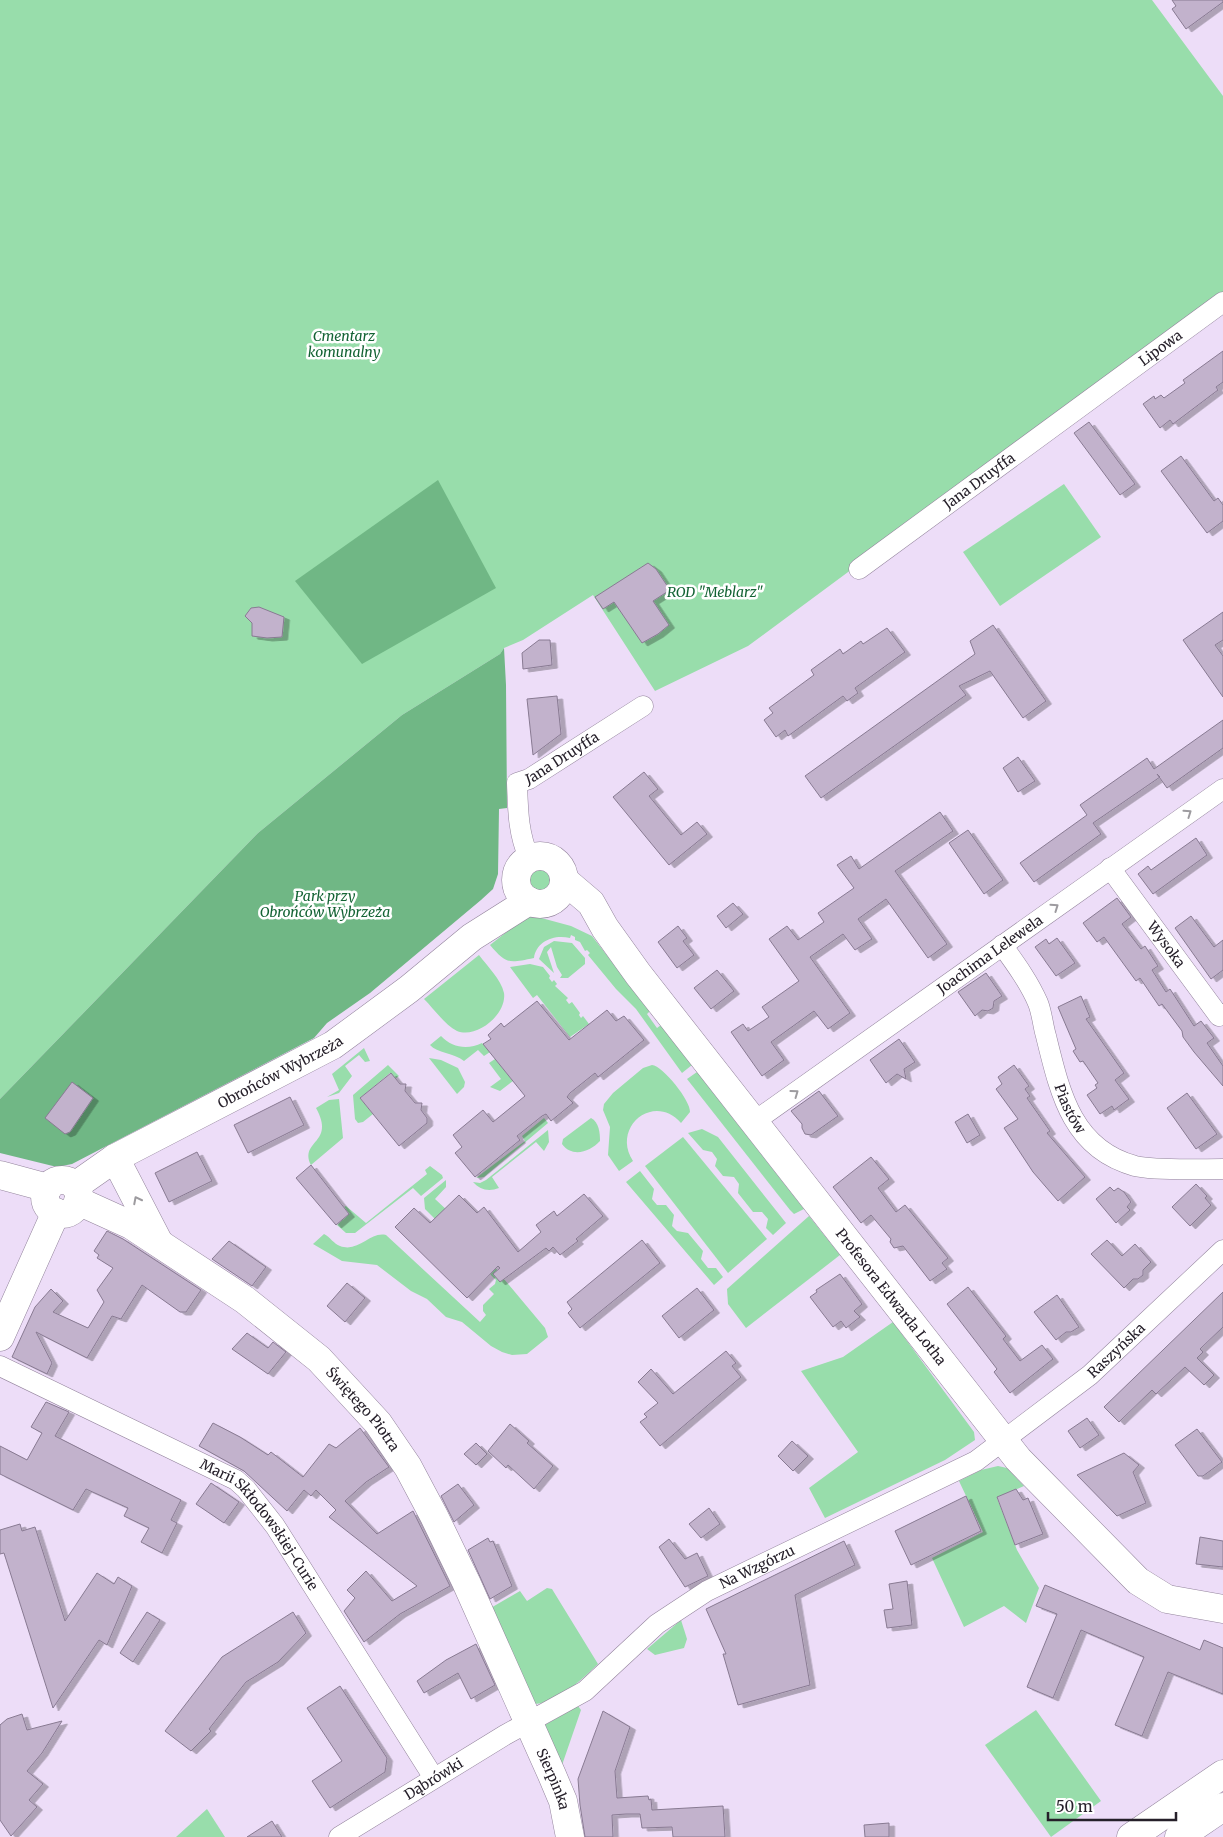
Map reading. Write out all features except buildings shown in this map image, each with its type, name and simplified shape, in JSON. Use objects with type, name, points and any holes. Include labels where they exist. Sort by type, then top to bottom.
[{"type":"street","name":"Lipowa","points":[[1099,394],[1223,302]]},
{"type":"street","name":"Jana Druyffa","points":[[859,570],[1099,394]]},
{"type":"street","name":"Jana Druyffa","points":[[529,858],[522,842],[518,818],[517,783],[529,779],[643,706]]},
{"type":"street","name":"Joachima Lelewela","points":[[755,1121],[1223,789]]},
{"type":"street","points":[[545,856],[552,859],[558,864],[560,888],[543,903],[523,893],[518,870],[529,858],[545,856]]},
{"type":"street","name":"Wysoka","points":[[1110,868],[1219,1016],[1223,1014]]},
{"type":"street","name":"Profesora Edwarda Lotha","points":[[560,888],[605,928],[638,974],[755,1121],[1003,1442],[1138,1581],[1168,1599],[1223,1609]]},
{"type":"street","name":"Obrońców Wybrzeża","points":[[64,1197],[115,1158],[333,1045],[409,989],[523,893]]},
{"type":"street","name":"Piastów","points":[[1002,945],[1024,976],[1038,1004],[1056,1078],[1072,1118],[1088,1140],[1117,1160],[1138,1166],[1223,1169]]},
{"type":"street","points":[[115,1158],[158,1242]]},
{"type":"street","name":"Świętego Piotra","points":[[0,1175],[64,1197],[131,1225],[245,1300],[295,1338],[346,1386],[378,1424],[408,1467],[434,1516],[530,1722]]},
{"type":"street","points":[[0,1337],[64,1197]]},
{"type":"street","name":"Raszyńska","points":[[1003,1442],[1090,1375],[1223,1250]]},
{"type":"street","name":"Marii Skłodowskiej-Curie","points":[[0,1366],[236,1480],[246,1489],[275,1526],[434,1778]]},
{"type":"street","name":"Na Wzgórzu","points":[[530,1722],[585,1691],[657,1624],[707,1591],[976,1461],[1003,1442]]},
{"type":"street","name":"Dąbrówki","points":[[339,1837],[434,1778],[530,1722]]},
{"type":"street","name":"Sierpinka","points":[[530,1722],[563,1802],[570,1837]]},
{"type":"street","points":[[1131,1837],[1223,1774]]},
{"type":"street","points":[[1179,1837],[1223,1807]]},
{"type":"green space","name":"Cmentarz komunalny","points":[[0,0],[1152,0],[1223,96],[1223,292],[1113,376],[748,646],[655,691],[593,595],[523,640],[504,648],[500,654],[402,715],[258,833],[0,1099]]},
{"type":"green space","points":[[438,480],[496,588],[362,664],[295,581]]},
{"type":"green space","points":[[1064,484],[1101,537],[1000,606],[963,552]]},
{"type":"green space","name":"Park przy Obrońców Wybrzeża","points":[[504,648],[507,808],[499,809],[498,874],[493,889],[370,993],[327,1023],[314,1038],[72,1164],[57,1167],[0,1153],[0,1099],[258,833],[402,715],[500,654]]},
{"type":"green space","points":[[539,868],[547,872],[551,880],[547,888],[539,892],[531,888],[527,880],[531,872]]},
{"type":"green space","points":[[534,916],[571,926],[592,936],[650,1011],[647,1014],[657,1028],[661,1025],[692,1065],[682,1073],[636,1009],[616,989],[588,955],[590,953],[587,950],[585,951],[580,942],[575,940],[575,937],[571,935],[570,938],[552,938],[538,948],[534,958],[519,961],[505,959],[490,945],[523,919]]},
{"type":"green space","points":[[554,941],[572,943],[585,958],[585,964],[568,978],[560,978],[562,975],[557,967],[551,947],[547,952],[554,973],[539,959],[544,947]]},
{"type":"green space","points":[[479,955],[500,983],[504,993],[504,1001],[501,1009],[489,1023],[481,1028],[465,1033],[457,1031],[444,1021],[424,999]]},
{"type":"green space","points":[[530,964],[543,967],[552,982],[554,980],[557,984],[555,986],[568,998],[566,1000],[569,1004],[572,1002],[580,1013],[581,1018],[583,1016],[589,1024],[570,1037],[537,995],[533,998],[510,967]]},
{"type":"green space","points":[[441,1036],[450,1043],[460,1047],[471,1047],[482,1043],[490,1052],[484,1056],[478,1050],[464,1061],[437,1050],[430,1045]]},
{"type":"green space","points":[[364,1048],[370,1061],[365,1062],[359,1055],[345,1066],[352,1076],[339,1093],[327,1097],[339,1090],[332,1074]]},
{"type":"green space","points":[[429,1058],[441,1060],[458,1068],[465,1082],[464,1087],[457,1094]]},
{"type":"green space","points":[[495,1059],[513,1081],[500,1091],[490,1087],[501,1079],[489,1063]]},
{"type":"green space","points":[[388,1065],[399,1076],[395,1079],[390,1073],[360,1098],[373,1114],[363,1122],[358,1123],[355,1119],[353,1095]]},
{"type":"green space","points":[[652,1065],[663,1071],[676,1085],[686,1100],[690,1112],[681,1123],[670,1114],[659,1111],[648,1112],[639,1118],[631,1126],[627,1136],[628,1148],[633,1161],[619,1171],[608,1155],[610,1127],[603,1110],[604,1104],[613,1093],[643,1068]]},
{"type":"green space","points":[[697,1072],[804,1209],[794,1214],[790,1210],[687,1079]]},
{"type":"green space","points":[[339,1099],[343,1138],[311,1165],[310,1151],[322,1129],[321,1120],[316,1108],[329,1100]]},
{"type":"green space","points":[[544,1118],[548,1123],[484,1177],[476,1178],[525,1141],[522,1136]]},
{"type":"green space","points":[[591,1118],[597,1125],[600,1141],[591,1148],[581,1152],[571,1151],[566,1148],[562,1144],[563,1139]]},
{"type":"green space","points":[[702,1129],[718,1137],[786,1223],[773,1235],[766,1228],[768,1219],[762,1212],[753,1212],[738,1193],[739,1184],[734,1177],[723,1176],[715,1166],[717,1159],[712,1152],[703,1150],[688,1133]]},
{"type":"green space","points":[[548,1130],[549,1142],[544,1151],[536,1142],[492,1177],[499,1188],[485,1190],[473,1182],[480,1183],[486,1180]]},
{"type":"green space","points":[[683,1137],[767,1239],[728,1273],[645,1166]]},
{"type":"green space","points":[[430,1166],[442,1175],[443,1178],[421,1196],[413,1188],[355,1233],[346,1233],[337,1225],[349,1214],[344,1207],[346,1206],[366,1223],[427,1174],[425,1170]]},
{"type":"green space","points":[[640,1171],[654,1189],[652,1199],[657,1205],[666,1205],[674,1215],[672,1226],[677,1231],[688,1233],[703,1251],[701,1259],[708,1268],[716,1268],[723,1277],[714,1285],[626,1182]]},
{"type":"green space","points":[[446,1180],[446,1187],[435,1199],[462,1224],[545,1328],[548,1337],[527,1354],[512,1355],[491,1346],[462,1322],[446,1317],[427,1299],[411,1291],[377,1265],[342,1261],[313,1244],[324,1234],[338,1245],[347,1247],[359,1245],[375,1236],[386,1235],[480,1322],[486,1315],[483,1311],[483,1305],[494,1294],[489,1289],[495,1284],[496,1280],[425,1209],[424,1198]]},
{"type":"green space","points":[[809,1216],[840,1255],[746,1328],[728,1304],[727,1289]]},
{"type":"green space","points":[[893,1322],[974,1432],[975,1440],[945,1460],[825,1518],[809,1488],[858,1452],[801,1371],[843,1357]]},
{"type":"green space","points":[[998,1466],[1007,1468],[1024,1486],[997,1498],[1017,1550],[1039,1588],[1026,1623],[1004,1606],[964,1627],[932,1558],[983,1532],[959,1481],[981,1470]]},
{"type":"green space","points":[[547,1588],[552,1589],[598,1664],[561,1695],[544,1703],[535,1704],[489,1609],[520,1591],[527,1601]]},
{"type":"green space","points":[[681,1620],[687,1639],[684,1648],[655,1655],[647,1649]]},
{"type":"green space","points":[[578,1706],[581,1710],[562,1765],[543,1726]]},
{"type":"green space","points":[[1036,1710],[1101,1801],[1051,1837],[985,1745]]},
{"type":"green space","points":[[207,1809],[225,1837],[176,1837]]},
{"type":"park label","name":"ROD \"Meblarz\"","points":[[715,592]]}]
